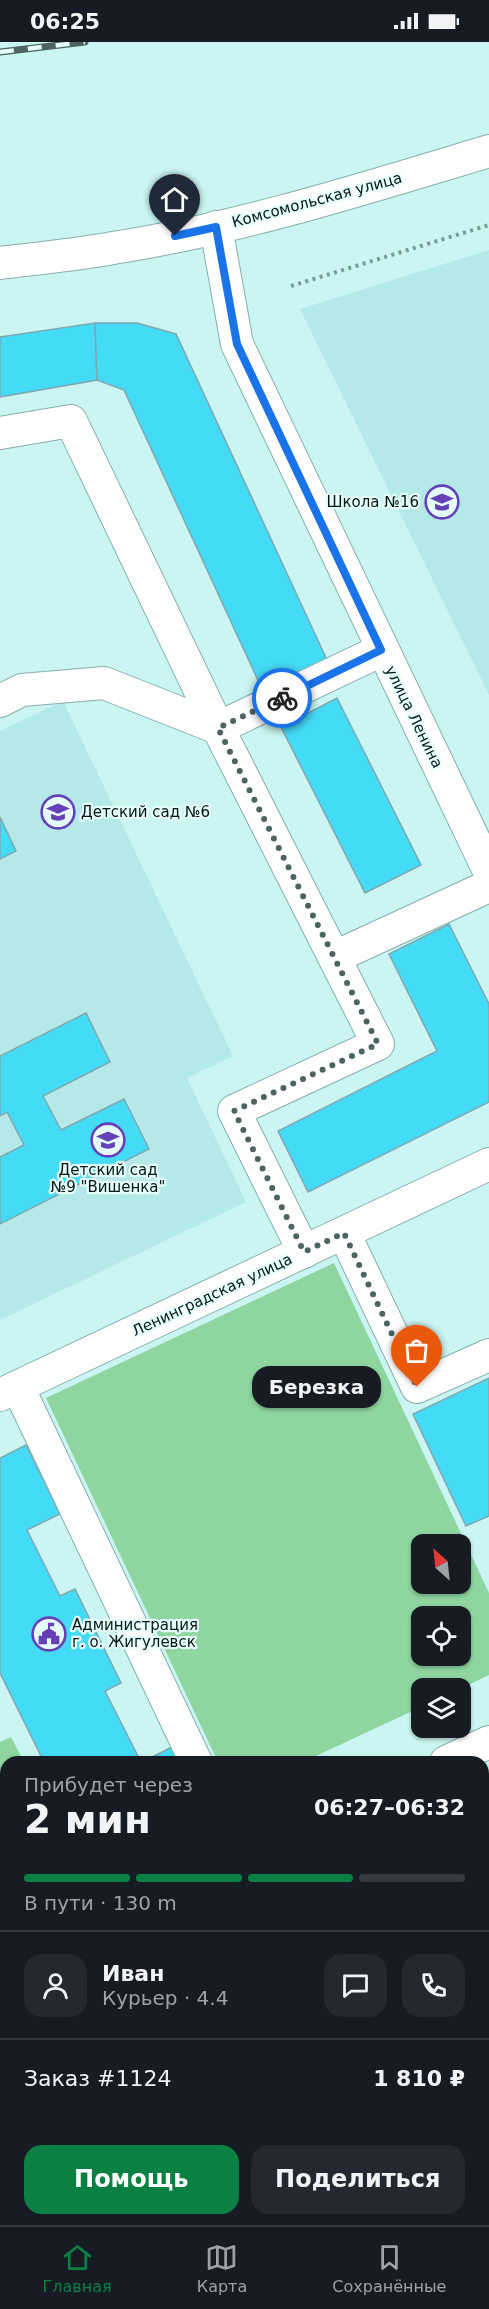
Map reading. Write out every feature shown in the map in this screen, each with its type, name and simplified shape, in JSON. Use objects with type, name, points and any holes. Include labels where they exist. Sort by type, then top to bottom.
[{"type":"street","name":"Комсомольская улица","points":[[0,263],[114,248],[216,227],[340,196],[489,151]]},
{"type":"street","name":"улица Ленина","points":[[216,227],[237,344],[381,650],[489,871]]},
{"type":"street","points":[[0,433],[72,421],[218,728],[378,1044],[234,1111],[304,1252]]},
{"type":"street","points":[[0,701],[22,690],[104,683],[218,728],[381,650]]},
{"type":"street","points":[[335,957],[489,886]]},
{"type":"street","name":"Ленинградская улица","points":[[9,1391],[489,1164]]},
{"type":"street","points":[[344,1233],[417,1387],[489,1355]]},
{"type":"street","points":[[9,1391],[193,1756]]},
{"type":"street","points":[[459,1756],[489,1742]]},
{"type":"path","points":[[291,286],[489,225]]},
{"type":"shaded area","name":"Школа №16","points":[[489,250],[489,695],[300,309]]},
{"type":"shaded area","name":"Детский сад №9 \"Вишенка\"","points":[[63,701],[233,1056],[187,1078],[246,1202],[0,1320],[0,731]]},
{"type":"green space","points":[[334,1263],[461,1534],[411,1534],[411,1594],[471,1594],[471,1555],[489,1593],[489,1675],[471,1684],[471,1678],[411,1678],[411,1712],[316,1756],[215,1756],[46,1398]]},
{"type":"green space","points":[[11,1737],[21,1756],[0,1756],[0,1742]]},
{"type":"building","points":[[95,323],[97,380],[0,397],[0,337]]},
{"type":"building","points":[[95,323],[137,323],[176,334],[328,662],[262,689],[124,390],[97,380]]},
{"type":"building","points":[[337,698],[421,865],[365,893],[281,727]]},
{"type":"building","points":[[0,817],[16,851],[0,859]]},
{"type":"building","points":[[449,924],[489,1004],[489,1102],[308,1192],[278,1131],[437,1051],[389,954]]},
{"type":"building","points":[[86,1013],[110,1062],[43,1096],[61,1130],[124,1099],[149,1149],[0,1224],[0,1157],[24,1145],[7,1112],[0,1116],[0,1056]]},
{"type":"building","points":[[489,1378],[489,1516],[466,1526],[413,1414]]},
{"type":"building","name":"Администрация г. о. Жигулевск","points":[[26,1445],[60,1514],[27,1530],[60,1596],[75,1589],[121,1683],[105,1691],[138,1756],[41,1756],[0,1673],[0,1458]]},
{"type":"building","points":[[172,1747],[177,1756],[154,1756]]},
{"type":"railway","points":[[0,52],[85,42]]},
{"type":"way so far","points":[[282,698],[218,728],[378,1044],[234,1111],[304,1252],[344,1233],[417,1387]]},
{"type":"place","name":"Школа №16","points":[[442,502]]},
{"type":"place","name":"Детский сад №6","points":[[58,812]]},
{"type":"place","name":"Детский сад №9 \"Вишенка\"","points":[[108,1140]]},
{"type":"place","name":"Березка","points":[[417,1387]]},
{"type":"place","name":"Администрация г. о. Жигулевск","points":[[49,1634]]},
{"type":"route","points":[[175,236],[216,227],[237,344],[381,650],[282,698]]}]
